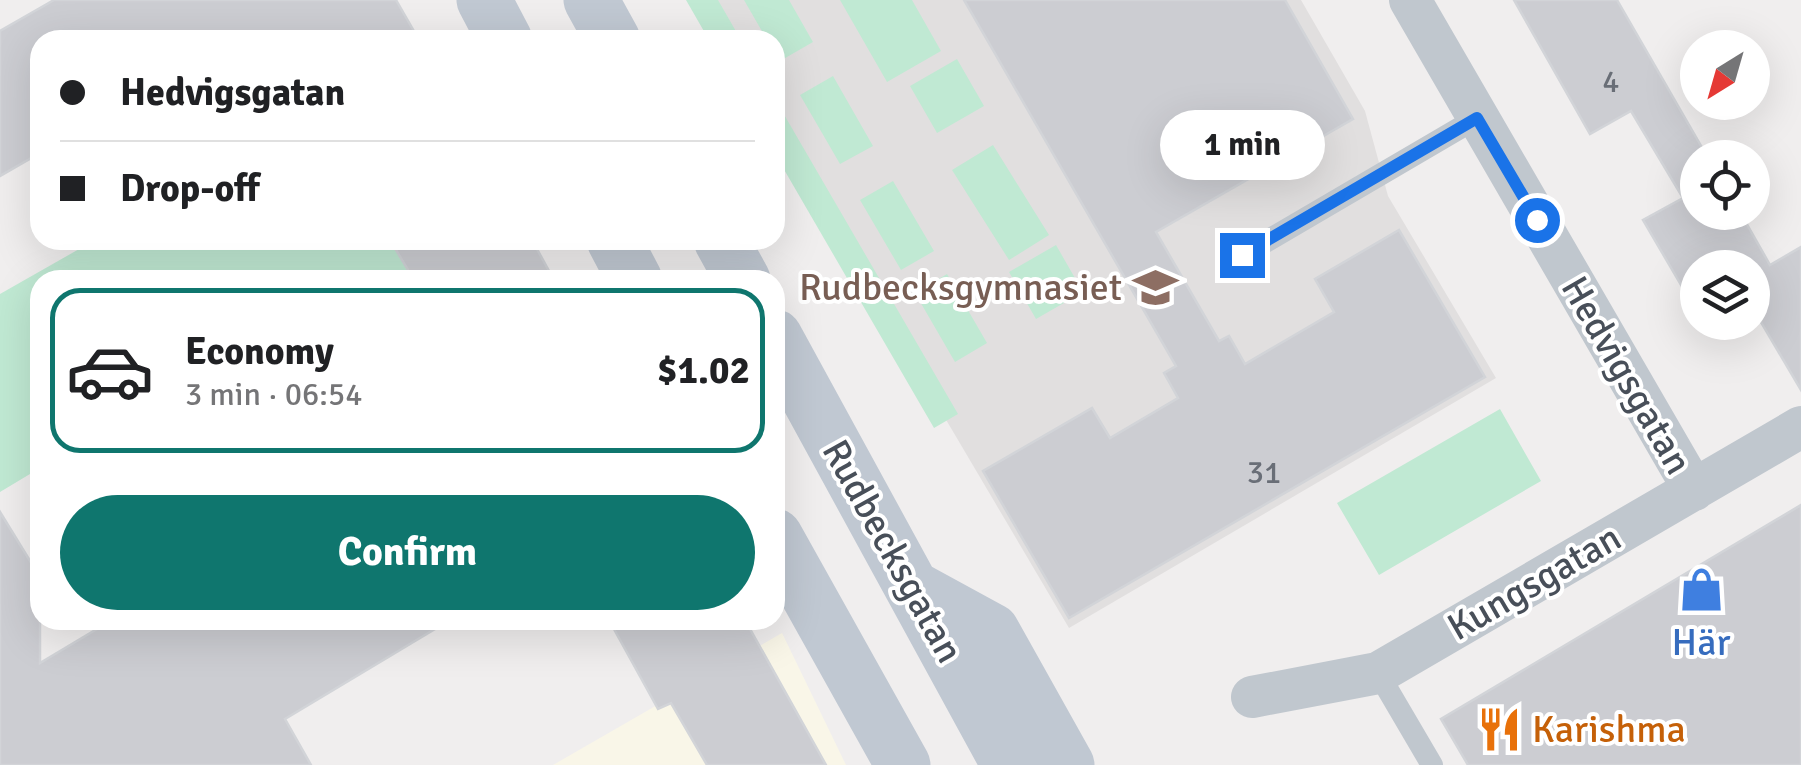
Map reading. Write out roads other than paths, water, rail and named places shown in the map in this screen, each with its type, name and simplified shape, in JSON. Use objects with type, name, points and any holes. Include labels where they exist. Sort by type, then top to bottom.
[{"type":"main road","points":[[484,0],[500,30]]},
{"type":"main road","points":[[591,0],[607,30]]},
{"type":"main road","name":"Rudbecksgatan","points":[[785,355],[1010,765]]},
{"type":"main road","points":[[785,554],[903,765]]},
{"type":"main road","points":[[915,589],[992,631],[1068,765]]},
{"type":"street","name":"Hedvigsgatan","points":[[1410,0],[1694,490]]},
{"type":"street","name":"Kungsgatan","points":[[1252,697],[1378,673],[1801,428]]},
{"type":"lane","points":[[1242,255],[1477,118]]},
{"type":"lane","points":[[1378,673],[1432,765]]},
{"type":"place","name":"Rudbecksgymnasiet","points":[[1155,287]]},
{"type":"place","name":"Här","points":[[1701,590]]},
{"type":"place","name":"Karishma","points":[[1499,729]]}]
